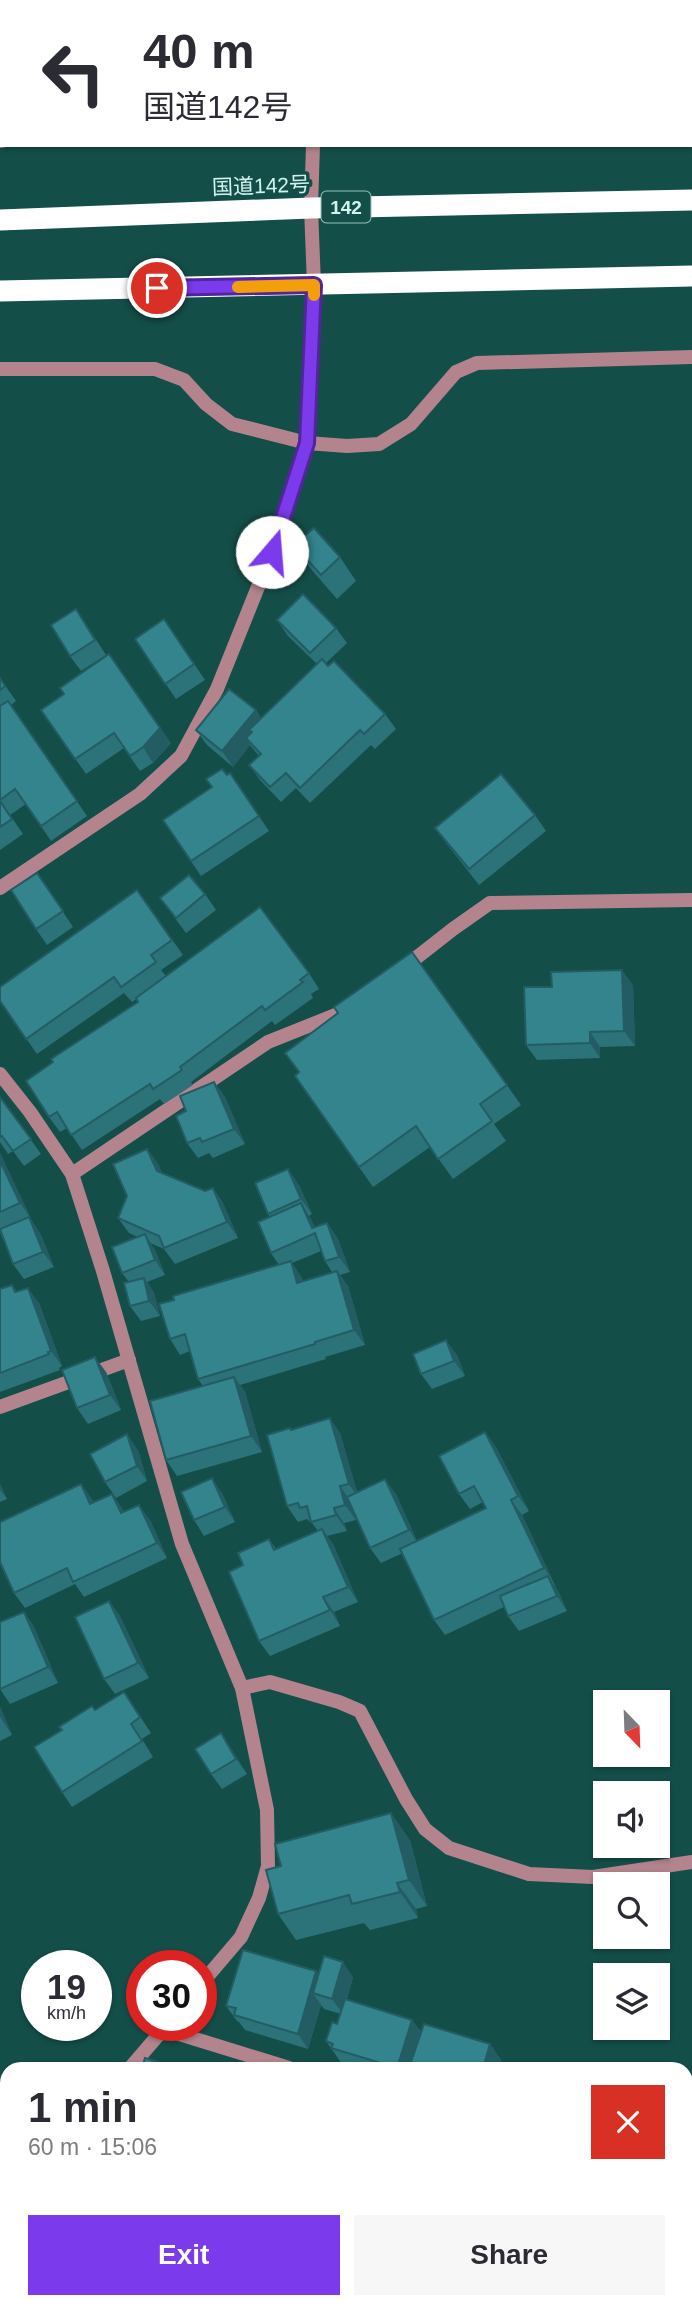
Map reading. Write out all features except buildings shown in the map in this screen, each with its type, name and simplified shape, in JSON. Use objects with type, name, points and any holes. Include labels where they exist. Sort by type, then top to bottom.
[{"type":"highway","name":"国道142号","points":[[0,220],[311,208],[692,200]]},
{"type":"highway","points":[[0,291],[692,276]]},
{"type":"street","points":[[0,888],[140,794],[181,756],[217,689],[272,552],[307,443],[314,285],[311,208],[313,147]]},
{"type":"street","points":[[0,369],[155,369],[184,380],[206,404],[232,424],[307,443],[346,446],[379,444],[411,424],[456,372],[477,363],[692,357]]},
{"type":"street","points":[[392,977],[490,903],[692,900]]},
{"type":"street","points":[[72,1174],[268,1042],[352,1009],[362,1001]]},
{"type":"street","points":[[0,1074],[72,1174],[182,1544],[242,1688],[267,1810],[268,1866],[259,1898],[241,1937],[217,1965]]},
{"type":"street","points":[[0,1407],[129,1360]]},
{"type":"street","points":[[242,1688],[270,1682],[339,1702],[360,1711],[406,1799],[425,1829],[449,1848],[529,1874],[593,1877],[692,1862]]},
{"type":"street","points":[[135,2062],[153,2041]]},
{"type":"street","points":[[207,2041],[271,2062]]},
{"type":"slow traffic","points":[[238,287],[314,285],[314,295]]},
{"type":"route","points":[[157,288],[314,285],[307,443],[272,552]]}]
